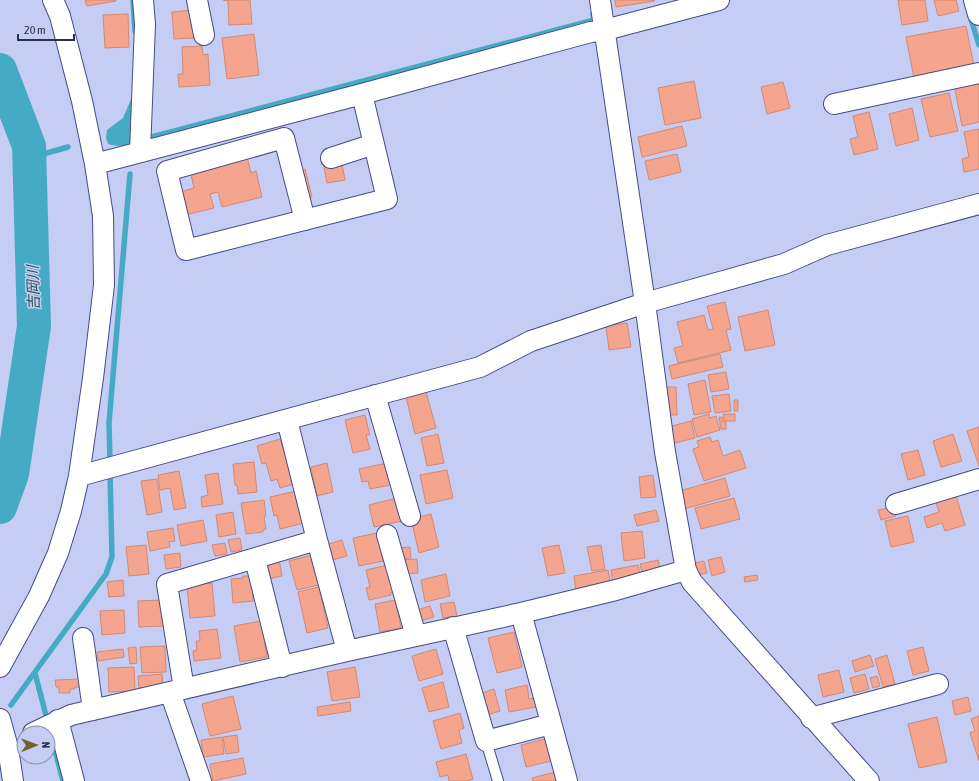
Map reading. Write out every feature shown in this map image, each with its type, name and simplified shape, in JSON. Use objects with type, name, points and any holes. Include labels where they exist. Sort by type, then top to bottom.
[{"type":"street","points":[[0,666],[39,596],[58,553],[71,511],[88,473],[93,378],[104,285],[103,216],[95,164],[76,78],[60,16],[53,0]]},
{"type":"street","points":[[140,143],[147,0]]},
{"type":"street","points":[[197,0],[204,35]]},
{"type":"street","points":[[600,0],[599,31],[645,303],[682,571],[869,781]]},
{"type":"street","points":[[95,164],[140,143],[362,94],[719,0]]},
{"type":"street","points":[[975,0],[979,14]]},
{"type":"street","points":[[834,104],[979,73]]},
{"type":"street","points":[[304,220],[284,138],[167,172],[186,250],[387,199],[362,94]]},
{"type":"street","points":[[331,158],[374,144]]},
{"type":"street","points":[[88,473],[480,367],[531,341],[645,303],[784,264],[827,245],[979,204]]},
{"type":"street","points":[[375,395],[410,516]]},
{"type":"street","points":[[287,420],[347,651]]},
{"type":"street","points":[[896,504],[979,479]]},
{"type":"street","points":[[387,535],[416,636]]},
{"type":"street","points":[[201,781],[177,691],[167,584],[317,540]]},
{"type":"street","points":[[254,559],[282,667]]},
{"type":"street","points":[[49,725],[71,715],[347,651],[521,613],[616,590],[682,571]]},
{"type":"street","points":[[521,613],[567,781]]},
{"type":"street","points":[[453,627],[486,741],[551,724]]},
{"type":"street","points":[[83,638],[93,710]]},
{"type":"street","points":[[812,718],[938,684]]},
{"type":"street","points":[[0,719],[16,743],[13,781]]},
{"type":"street","points":[[56,744],[74,781]]},
{"type":"lane","points":[[486,741],[498,781]]},
{"type":"water","points":[[132,97],[135,143],[122,146],[108,144],[106,138],[107,130],[123,118]]},
{"type":"building","points":[[85,0],[116,0],[116,1],[87,6]]},
{"type":"building","points":[[223,0],[250,0],[252,24],[229,25],[228,1]]},
{"type":"building","points":[[615,0],[654,0],[655,1],[616,7]]},
{"type":"building","points":[[898,0],[925,0],[928,21],[902,25]]},
{"type":"building","points":[[934,0],[956,0],[959,11],[938,16]]},
{"type":"building","points":[[193,10],[195,38],[174,39],[172,12]]},
{"type":"building","points":[[128,14],[129,47],[105,48],[103,15]]},
{"type":"building","points":[[966,26],[974,66],[914,78],[906,37]]},
{"type":"building","points":[[254,34],[259,75],[227,79],[222,38]]},
{"type":"building","points":[[202,46],[203,55],[208,54],[210,85],[179,87],[178,74],[183,74],[182,47]]},
{"type":"building","points":[[979,79],[979,122],[962,126],[954,84]]},
{"type":"building","points":[[694,81],[701,118],[665,125],[658,88]]},
{"type":"building","points":[[783,82],[790,108],[767,114],[761,87]]},
{"type":"building","points":[[949,93],[958,131],[930,137],[921,99]]},
{"type":"building","points":[[912,108],[919,140],[896,146],[889,114]]},
{"type":"building","points":[[869,112],[878,149],[854,155],[850,139],[858,137],[853,116]]},
{"type":"building","points":[[682,126],[687,146],[642,157],[638,137]]},
{"type":"building","points":[[979,129],[979,169],[964,172],[962,159],[969,157],[964,132]]},
{"type":"building","points":[[677,154],[681,172],[649,180],[645,161]]},
{"type":"building","points":[[247,157],[251,173],[256,171],[262,197],[222,207],[218,192],[210,194],[214,208],[185,215],[180,192],[194,188],[190,170]]},
{"type":"building","points":[[342,164],[345,180],[327,183],[324,167]]},
{"type":"building","points":[[305,169],[312,197],[303,199],[296,172]]},
{"type":"building","points":[[725,302],[731,329],[726,330],[731,350],[678,363],[674,348],[683,346],[677,322],[704,315],[708,330],[713,329],[707,306]]},
{"type":"building","points":[[768,310],[775,345],[745,351],[738,317]]},
{"type":"building","points":[[627,323],[631,347],[609,350],[606,326]]},
{"type":"building","points":[[720,354],[723,367],[672,379],[669,366]]},
{"type":"building","points":[[726,372],[729,389],[711,392],[708,375]]},
{"type":"building","points":[[705,380],[711,412],[694,415],[688,384]]},
{"type":"building","points":[[664,387],[676,387],[677,415],[664,415]]},
{"type":"building","points":[[426,392],[436,428],[415,434],[406,397]]},
{"type":"building","points":[[729,394],[731,411],[715,413],[712,396]]},
{"type":"building","points":[[734,400],[738,400],[738,411],[734,411]]},
{"type":"building","points":[[709,414],[710,418],[716,416],[720,430],[697,437],[692,419]]},
{"type":"building","points":[[723,414],[735,414],[735,421],[724,421]]},
{"type":"building","points":[[365,415],[370,435],[366,435],[370,449],[353,453],[345,420]]},
{"type":"building","points":[[719,417],[722,417],[722,422],[726,422],[726,429],[721,429]]},
{"type":"building","points":[[691,421],[695,438],[671,444],[668,427]]},
{"type":"building","points":[[979,427],[979,466],[967,431]]},
{"type":"building","points":[[438,434],[444,463],[427,466],[421,438]]},
{"type":"building","points":[[953,434],[962,461],[941,467],[933,441]]},
{"type":"building","points":[[710,437],[712,442],[718,440],[723,456],[740,450],[746,468],[704,481],[693,449],[699,447],[697,441]]},
{"type":"building","points":[[280,439],[294,484],[280,488],[277,479],[271,481],[266,463],[262,464],[257,446]]},
{"type":"building","points":[[918,450],[925,475],[908,480],[901,454]]},
{"type":"building","points":[[254,462],[257,492],[238,494],[237,485],[235,485],[233,464]]},
{"type":"building","points":[[327,463],[333,492],[317,496],[311,467]]},
{"type":"building","points":[[387,463],[391,485],[370,489],[368,481],[362,482],[359,469]]},
{"type":"building","points":[[447,470],[453,498],[426,504],[420,475]]},
{"type":"building","points":[[179,471],[186,508],[174,510],[170,488],[160,490],[158,475]]},
{"type":"building","points":[[218,473],[223,504],[202,507],[201,497],[208,495],[205,475]]},
{"type":"building","points":[[653,475],[656,497],[641,498],[639,477]]},
{"type":"building","points":[[725,478],[730,496],[684,509],[679,491]]},
{"type":"building","points":[[157,479],[162,512],[147,515],[141,481]]},
{"type":"building","points":[[296,491],[304,523],[280,529],[277,515],[274,516],[270,497]]},
{"type":"building","points":[[956,496],[965,525],[945,531],[942,523],[927,528],[924,517],[939,512],[936,502]]},
{"type":"building","points":[[397,498],[402,521],[374,527],[369,505]]},
{"type":"building","points":[[734,498],[740,519],[701,529],[695,508]]},
{"type":"building","points":[[264,500],[266,529],[263,530],[263,532],[246,534],[241,503]]},
{"type":"building","points":[[893,507],[896,516],[881,520],[878,510]]},
{"type":"building","points":[[656,510],[659,521],[637,526],[634,515]]},
{"type":"building","points":[[233,512],[236,534],[219,537],[216,515]]},
{"type":"building","points":[[431,514],[439,547],[419,553],[411,519]]},
{"type":"building","points":[[908,516],[914,542],[891,547],[885,521]]},
{"type":"building","points":[[203,520],[207,541],[181,546],[177,525]]},
{"type":"building","points":[[173,528],[175,541],[169,542],[170,547],[150,551],[147,532]]},
{"type":"building","points":[[642,531],[645,558],[624,561],[621,533]]},
{"type":"building","points":[[377,533],[383,561],[359,566],[353,538]]},
{"type":"building","points":[[240,538],[242,550],[231,552],[228,540]]},
{"type":"building","points":[[342,540],[347,556],[329,561],[325,545]]},
{"type":"building","points":[[225,543],[227,554],[215,556],[212,545]]},
{"type":"building","points":[[146,545],[149,574],[129,576],[126,547]]},
{"type":"building","points":[[559,545],[565,573],[548,576],[542,548]]},
{"type":"building","points":[[601,545],[605,569],[592,571],[587,547]]},
{"type":"building","points":[[410,547],[411,558],[400,559],[398,548]]},
{"type":"building","points":[[180,553],[181,567],[166,569],[164,555]]},
{"type":"building","points":[[312,555],[319,585],[297,590],[289,561]]},
{"type":"building","points":[[721,557],[725,572],[712,576],[708,560]]},
{"type":"building","points":[[279,559],[282,576],[268,579],[265,562]]},
{"type":"building","points":[[417,559],[418,573],[404,574],[403,560]]},
{"type":"building","points":[[658,560],[661,572],[643,577],[640,564]]},
{"type":"building","points":[[704,561],[707,573],[696,575],[694,563]]},
{"type":"building","points":[[388,565],[394,592],[390,593],[391,595],[369,600],[366,588],[370,587],[366,570]]},
{"type":"building","points":[[638,565],[641,580],[613,585],[611,570]]},
{"type":"building","points":[[608,570],[611,586],[576,592],[574,576]]},
{"type":"building","points":[[446,574],[450,596],[425,602],[421,580]]},
{"type":"building","points":[[757,575],[758,580],[745,582],[744,577]]},
{"type":"building","points":[[243,576],[252,576],[253,601],[233,603],[231,579],[243,578]]},
{"type":"building","points":[[123,580],[124,596],[109,597],[107,582]]},
{"type":"building","points":[[212,583],[215,616],[190,618],[187,586]]},
{"type":"building","points":[[319,587],[328,628],[307,633],[298,592]]},
{"type":"building","points":[[163,600],[164,626],[139,627],[138,601]]},
{"type":"building","points":[[395,600],[401,628],[380,632],[375,604]]},
{"type":"building","points":[[454,602],[457,616],[443,618],[440,604]]},
{"type":"building","points":[[430,606],[434,617],[417,622],[414,611]]},
{"type":"building","points":[[124,610],[125,633],[102,635],[100,611]]},
{"type":"building","points":[[261,621],[267,657],[240,662],[234,626]]},
{"type":"building","points":[[217,629],[221,658],[194,661],[193,651],[197,650],[196,641],[200,641],[199,631]]},
{"type":"building","points":[[514,632],[522,667],[497,673],[488,638]]},
{"type":"building","points":[[165,646],[166,672],[142,673],[140,647]]},
{"type":"building","points":[[136,647],[137,663],[130,664],[128,648]]},
{"type":"building","points":[[923,647],[929,671],[913,675],[907,651]]},
{"type":"building","points":[[123,649],[124,657],[98,661],[97,652]]},
{"type":"building","points":[[436,649],[443,674],[419,681],[412,656]]},
{"type":"building","points":[[870,655],[874,666],[855,672],[852,661]]},
{"type":"building","points":[[887,655],[895,684],[883,687],[875,659]]},
{"type":"building","points":[[134,667],[135,691],[109,692],[108,668]]},
{"type":"building","points":[[355,667],[360,697],[332,701],[327,672]]},
{"type":"building","points":[[839,670],[844,692],[823,697],[818,675]]},
{"type":"building","points":[[162,674],[163,686],[139,688],[138,676]]},
{"type":"building","points":[[865,674],[869,689],[854,693],[850,678]]},
{"type":"building","points":[[877,676],[880,686],[873,688],[870,678]]},
{"type":"building","points":[[80,679],[80,687],[70,689],[70,693],[59,693],[59,687],[56,687],[55,680]]},
{"type":"building","points":[[443,682],[449,707],[429,712],[422,688]]},
{"type":"building","points":[[527,685],[529,699],[534,698],[536,707],[509,712],[505,690]]},
{"type":"building","points":[[494,689],[500,711],[486,715],[479,694]]},
{"type":"building","points":[[233,696],[241,729],[210,736],[202,704]]},
{"type":"building","points":[[968,697],[971,711],[955,715],[952,701]]},
{"type":"building","points":[[350,702],[351,711],[318,716],[317,707]]},
{"type":"building","points":[[460,713],[464,728],[459,730],[462,743],[441,749],[433,721]]},
{"type":"building","points":[[979,716],[979,761],[970,733],[975,731],[971,719]]},
{"type":"building","points":[[937,717],[947,762],[919,768],[908,724]]},
{"type":"building","points":[[237,735],[239,752],[226,754],[223,737]]},
{"type":"building","points":[[222,737],[224,754],[203,757],[201,740]]},
{"type":"building","points":[[545,739],[551,761],[526,767],[521,745]]},
{"type":"building","points":[[466,754],[473,779],[467,781],[449,781],[448,775],[440,777],[436,762]]},
{"type":"building","points":[[243,758],[246,774],[213,781],[210,764]]},
{"type":"building","points":[[555,772],[557,781],[533,781],[532,778]]},
{"type":"waterway","points":[[133,0],[135,31]]},
{"type":"waterway","points":[[144,139],[594,20],[593,14]]},
{"type":"waterway","points":[[970,16],[979,45]]},
{"type":"waterway","name":"吉岡川","points":[[0,70],[29,146],[34,326],[12,474],[0,507]]},
{"type":"waterway","points":[[29,158],[68,147]]},
{"type":"waterway","points":[[110,463],[109,423],[130,174]]},
{"type":"waterway","points":[[11,705],[106,574],[112,557],[110,472]]},
{"type":"waterway","points":[[35,673],[63,781]]}]
